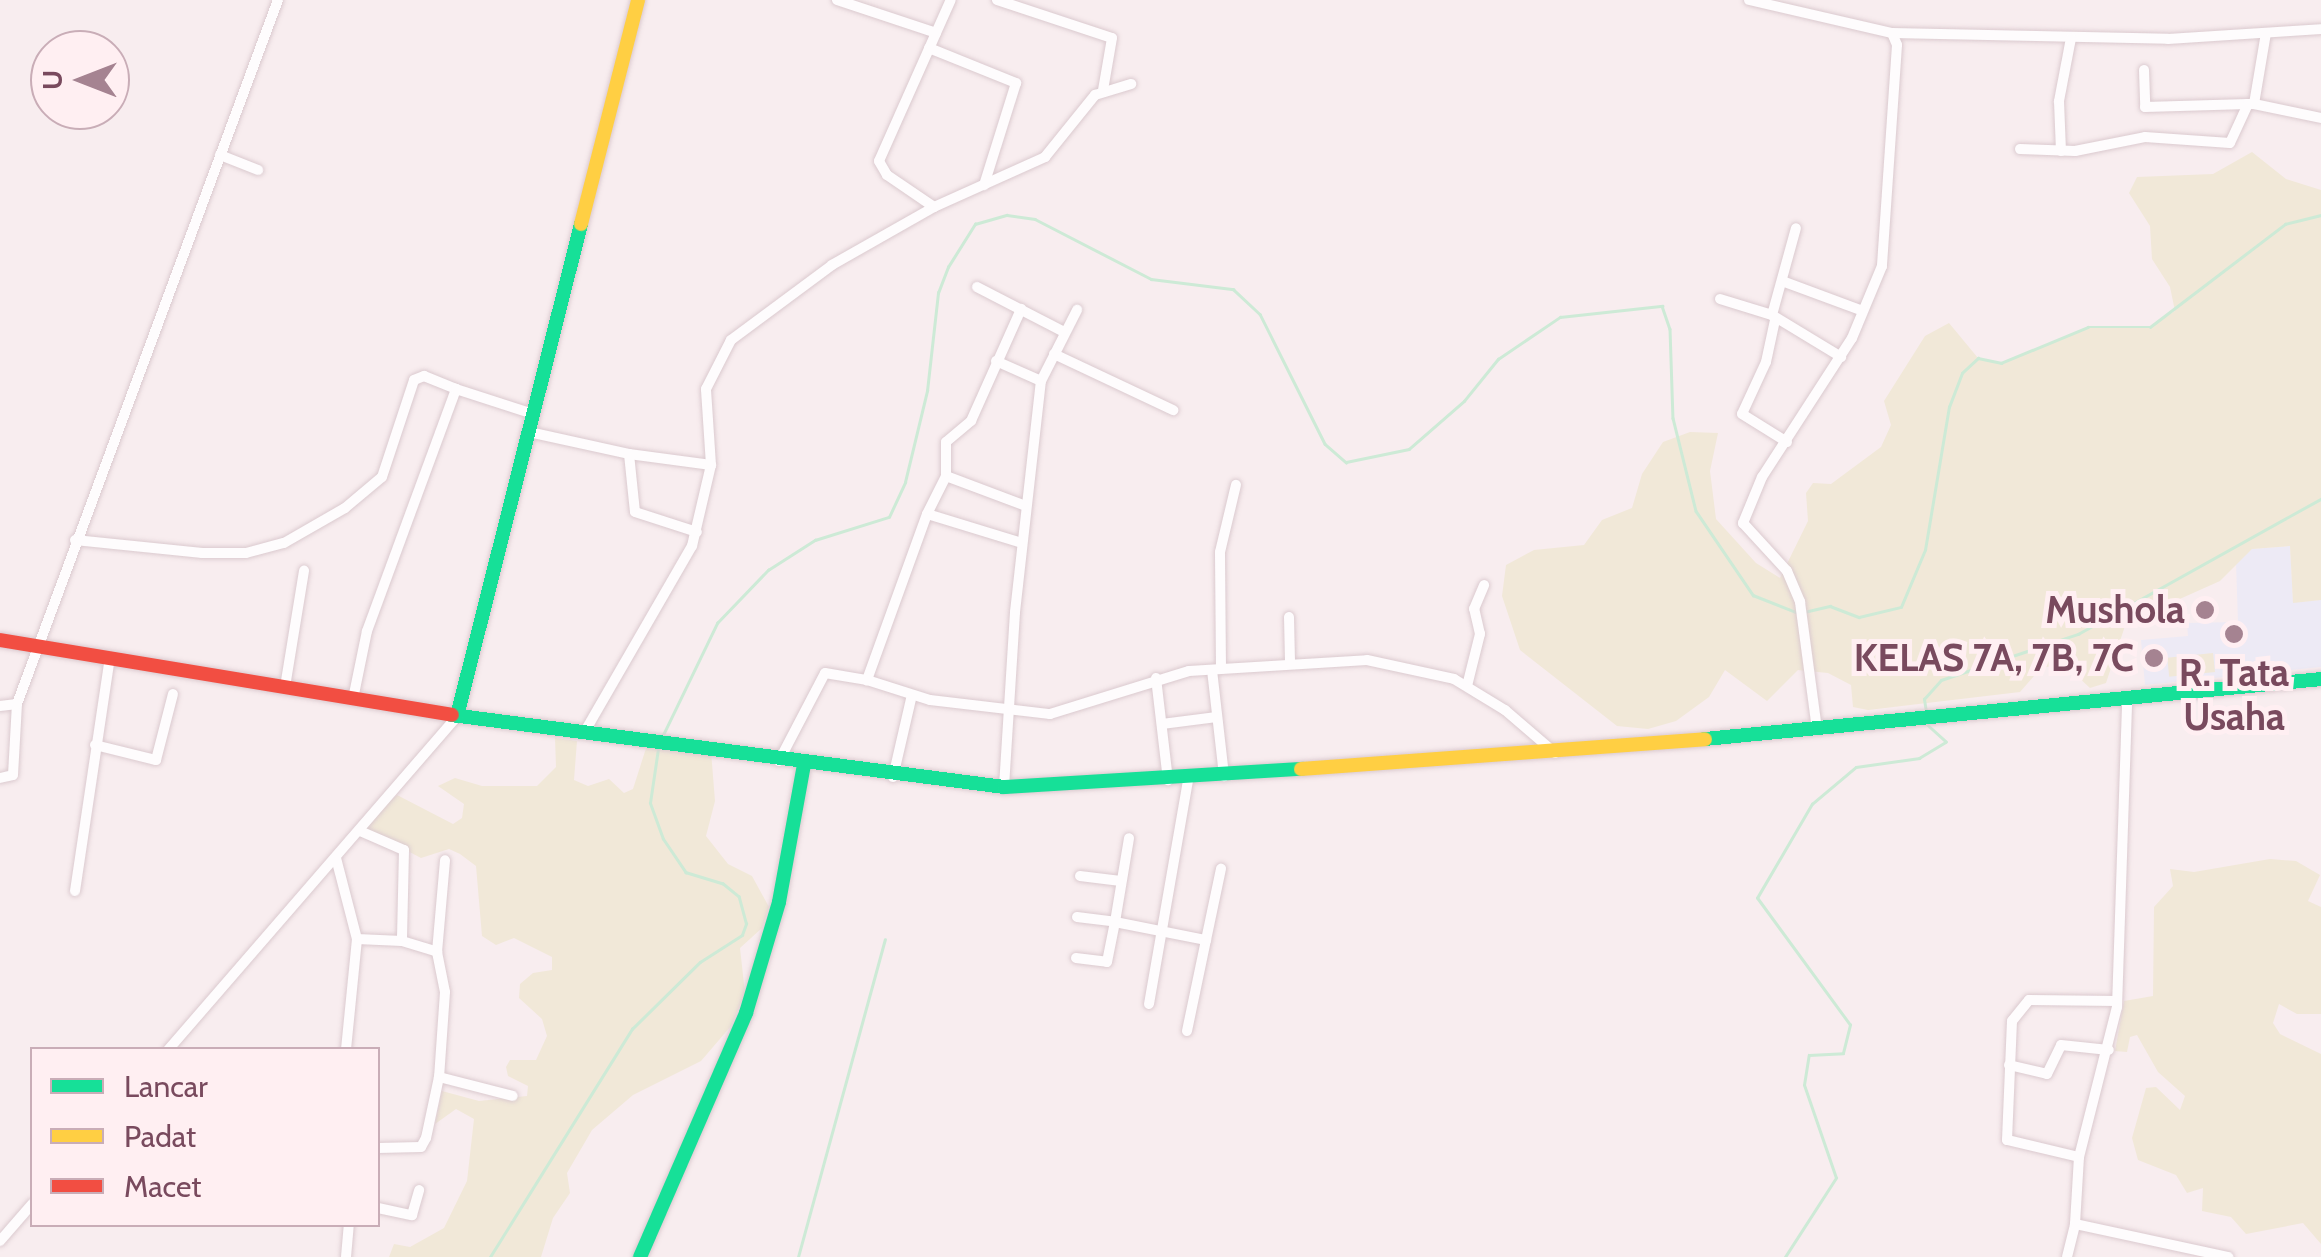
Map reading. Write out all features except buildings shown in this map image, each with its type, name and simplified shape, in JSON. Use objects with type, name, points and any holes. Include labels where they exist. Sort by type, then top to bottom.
[{"type":"main road","points":[[457,716],[638,0]]},
{"type":"main road","points":[[0,640],[457,716],[892,777],[1004,788],[1188,780],[1556,754],[2321,679]]},
{"type":"main road","points":[[640,1257],[746,1012],[780,902],[804,765]]},
{"type":"street","points":[[0,778],[14,772],[18,704],[278,0]]},
{"type":"street","points":[[837,0],[936,33]]},
{"type":"street","points":[[934,207],[887,175],[878,161],[952,0]]},
{"type":"street","points":[[584,733],[698,532],[711,465],[706,389],[731,340],[832,265],[934,207],[1045,156],[1103,90],[1110,36],[996,0]]},
{"type":"street","points":[[1748,0],[1892,34],[2071,38],[2321,29]]},
{"type":"street","points":[[2020,149],[2061,152],[2116,138],[2230,143],[2251,104],[2266,33]]},
{"type":"street","points":[[1817,729],[1800,602],[1788,571],[1742,523],[1841,357],[1863,312],[1888,235],[1892,34]]},
{"type":"street","points":[[2061,152],[2059,102],[2071,38]]},
{"type":"street","points":[[929,48],[1016,83],[984,185]]},
{"type":"street","points":[[2144,70],[2145,107],[2251,104],[2321,118]]},
{"type":"street","points":[[1103,90],[1131,84]]},
{"type":"street","points":[[220,155],[258,170]]},
{"type":"street","points":[[1787,442],[1742,414],[1766,362],[1796,228]]},
{"type":"street","points":[[1782,281],[1863,312]]},
{"type":"street","points":[[977,286],[1064,332]]},
{"type":"street","points":[[1720,299],[1774,318],[1841,357]]},
{"type":"street","points":[[866,680],[927,514],[946,476],[946,442],[970,424],[1021,309]]},
{"type":"street","points":[[1004,788],[1022,544],[1041,382],[1078,310]]},
{"type":"street","points":[[1054,354],[1174,410]]},
{"type":"street","points":[[996,360],[1041,382]]},
{"type":"street","points":[[76,540],[202,553],[264,550],[284,542],[345,508],[382,477],[414,380],[456,388],[533,414]]},
{"type":"street","points":[[353,699],[367,631],[456,388]]},
{"type":"street","points":[[528,432],[629,454],[711,465]]},
{"type":"street","points":[[629,454],[636,512],[698,532]]},
{"type":"street","points":[[946,476],[1026,506]]},
{"type":"street","points":[[1224,777],[1216,669],[1220,552],[1236,485]]},
{"type":"street","points":[[927,514],[1022,544]]},
{"type":"street","points":[[285,687],[304,571]]},
{"type":"street","points":[[1466,686],[1480,634],[1474,610],[1484,585]]},
{"type":"street","points":[[1289,617],[1290,662]]},
{"type":"street","points":[[75,890],[110,658]]},
{"type":"street","points":[[779,762],[826,673],[866,680],[912,696],[1008,713],[1076,709],[1156,678],[1216,669],[1367,660],[1466,686],[1556,754]]},
{"type":"street","points":[[1156,678],[1168,781]]},
{"type":"street","points":[[95,745],[158,759],[173,694]]},
{"type":"street","points":[[892,777],[912,696]]},
{"type":"street","points":[[2068,1257],[2075,1224],[2079,1157],[2109,1050],[2117,1000],[2127,699]]},
{"type":"street","points":[[0,706],[18,704]]},
{"type":"street","points":[[171,1047],[457,716]]},
{"type":"street","points":[[1162,724],[1217,718]]},
{"type":"street","points":[[1149,1004],[1188,780]]},
{"type":"street","points":[[360,831],[404,850],[402,941]]},
{"type":"street","points":[[1076,958],[1107,962],[1129,838]]},
{"type":"street","points":[[336,858],[357,939],[346,1047]]},
{"type":"street","points":[[380,1148],[422,1146],[439,1077],[445,992],[437,952],[445,860]]},
{"type":"street","points":[[1187,1031],[1221,869]]},
{"type":"street","points":[[1080,876],[1121,881]]},
{"type":"street","points":[[1077,916],[1206,940]]},
{"type":"street","points":[[357,939],[402,941],[437,952]]},
{"type":"street","points":[[2079,1157],[2006,1140],[2012,1022],[2021,1003],[2117,1000]]},
{"type":"street","points":[[2009,1066],[2047,1074],[2061,1045],[2109,1050]]},
{"type":"street","points":[[439,1077],[513,1096]]},
{"type":"street","points":[[380,1208],[412,1214],[418,1190]]},
{"type":"street","points":[[0,1241],[30,1206]]},
{"type":"street","points":[[2075,1224],[2228,1257]]},
{"type":"street","points":[[346,1257],[349,1227]]},
{"type":"shaded area","points":[[2252,152],[2286,179],[2321,190],[2321,600],[2293,603],[2290,546],[2252,549],[2220,581],[2126,623],[2106,683],[2090,688],[2064,664],[2041,668],[2020,692],[1868,710],[1853,707],[1851,685],[1828,673],[1798,670],[1767,701],[1725,670],[1709,697],[1676,721],[1648,729],[1617,726],[1520,650],[1502,596],[1506,565],[1534,550],[1584,545],[1602,520],[1632,508],[1642,474],[1663,442],[1690,432],[1718,433],[1710,471],[1716,519],[1756,563],[1780,578],[1808,521],[1806,493],[1813,483],[1831,484],[1881,447],[1891,425],[1884,401],[1925,336],[1949,323],[1978,358],[2001,363],[2088,327],[2150,327],[2175,311],[2170,287],[2152,259],[2150,226],[2129,193],[2137,177],[2213,174]]},
{"type":"shaded area","points":[[2290,546],[2293,602],[2321,600],[2321,667],[2145,685],[2141,640],[2188,636],[2187,623],[2238,622],[2236,563],[2252,549]]},
{"type":"shaded area","points":[[2213,653],[2215,672],[2169,677],[2167,658]]},
{"type":"shaded area","points":[[555,738],[577,741],[574,780],[588,786],[609,779],[624,793],[633,789],[648,742],[711,751],[715,801],[706,836],[728,864],[752,876],[769,907],[762,928],[740,948],[745,993],[731,1026],[701,1061],[633,1095],[592,1130],[567,1173],[570,1193],[553,1218],[541,1257],[389,1257],[394,1244],[410,1247],[444,1228],[467,1181],[474,1119],[456,1109],[435,1124],[442,1091],[479,1101],[527,1096],[528,1086],[508,1076],[506,1067],[510,1060],[536,1060],[547,1036],[542,1019],[519,998],[520,984],[533,973],[552,970],[552,957],[514,938],[496,945],[482,936],[476,866],[460,854],[449,849],[421,858],[362,827],[397,795],[453,824],[462,818],[464,804],[438,786],[455,778],[482,786],[537,786],[556,767]]},
{"type":"shaded area","points":[[2270,859],[2296,861],[2320,875],[2308,901],[2321,907],[2321,1014],[2297,1014],[2279,1004],[2273,1023],[2280,1034],[2321,1054],[2321,1244],[2303,1223],[2246,1234],[2231,1217],[2202,1211],[2203,1188],[2187,1193],[2176,1175],[2138,1160],[2132,1138],[2146,1088],[2156,1087],[2180,1110],[2185,1096],[2158,1072],[2137,1035],[2130,1037],[2127,1052],[2115,1051],[2124,1001],[2153,996],[2154,907],[2173,886],[2170,869],[2194,872]]},
{"type":"waterway","points":[[662,737],[717,623],[768,570],[815,540],[889,517],[905,482],[927,391],[938,293],[948,267],[975,224],[1007,215],[1035,219],[1151,279],[1233,289],[1260,314],[1325,444],[1346,462],[1409,449],[1464,401],[1498,359],[1560,317],[1662,306],[1670,329],[1673,418],[1696,511],[1753,595],[1796,612]]},
{"type":"waterway","points":[[1804,612],[1830,606],[1859,617],[1901,607],[1925,550],[1949,407],[1962,373],[1978,358],[2001,363],[2088,327],[2150,327],[2285,224],[2321,215]]},
{"type":"waterway","points":[[1926,712],[1924,699],[1941,680],[2078,634],[2321,499]]},
{"type":"waterway","points":[[1785,1257],[1836,1178],[1804,1085],[1809,1055],[1843,1053],[1850,1025],[1757,898],[1812,804],[1856,767],[1919,758],[1946,742],[1927,725]]},
{"type":"waterway","points":[[490,1257],[632,1029],[700,962],[742,935],[746,924],[739,897],[723,884],[686,873],[663,839],[650,803],[658,749]]},
{"type":"waterway","points":[[798,1257],[885,940]]},
{"type":"traffic: fast","points":[[457,716],[581,224]]},
{"type":"traffic: fast","points":[[1705,739],[2321,679]]},
{"type":"traffic: fast","points":[[452,715],[1004,787],[1301,769]]},
{"type":"traffic: fast","points":[[640,1257],[746,1013],[779,902],[804,765]]},
{"type":"traffic: slow","points":[[581,224],[638,0]]},
{"type":"traffic: slow","points":[[1301,769],[1705,739]]},
{"type":"traffic: jam","points":[[0,640],[452,715]]},
{"type":"place","name":"Mushola","points":[[2205,610]]},
{"type":"place","name":"R. Tata Usaha","points":[[2234,634]]},
{"type":"place","name":"KELAS 7A, 7B, 7C","points":[[2154,658]]}]
